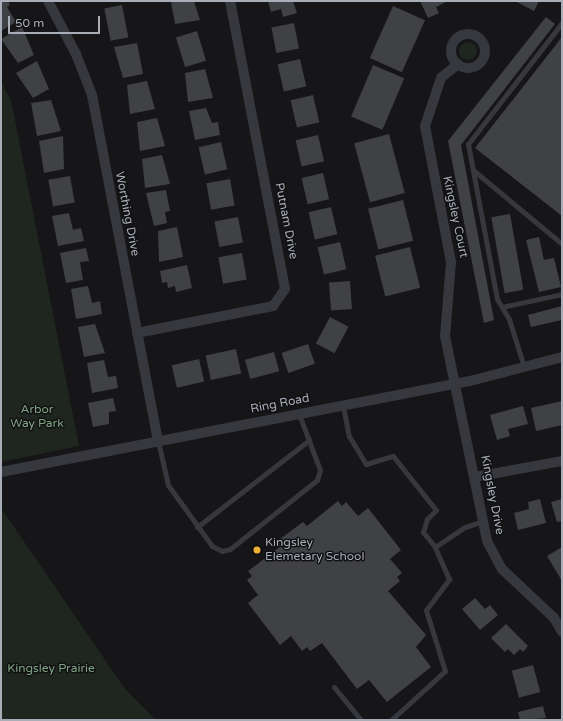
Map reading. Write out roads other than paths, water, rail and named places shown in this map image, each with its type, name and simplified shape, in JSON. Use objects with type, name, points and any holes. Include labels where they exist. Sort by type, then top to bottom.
[{"type":"street","name":"Worthing Drive","points":[[48,1],[76,54],[92,95],[158,440]]},
{"type":"street","name":"Putnam Drive","points":[[137,333],[273,306],[285,288],[230,1]]},
{"type":"street","name":"Kingsley Court","points":[[455,384],[445,327],[451,262],[425,126],[441,78],[458,64]]},
{"type":"street","name":"Ring Road","points":[[1,472],[158,440],[455,384],[525,369],[562,357]]},
{"type":"street","name":"Kingsley Drive","points":[[455,384],[487,541],[502,569],[554,618],[562,632]]},
{"type":"street","points":[[475,477],[562,461]]},
{"type":"lane","points":[[525,369],[502,307],[497,299],[468,144],[562,23]]},
{"type":"lane","points":[[473,170],[562,244]]},
{"type":"lane","points":[[502,307],[562,294]]},
{"type":"lane","points":[[343,406],[348,436],[366,464],[393,456],[436,510],[427,519],[423,532],[435,547],[449,579],[426,610],[445,671],[391,720]]},
{"type":"lane","points":[[158,440],[168,485],[212,546],[222,551],[230,549],[317,480],[320,470],[299,414]]},
{"type":"lane","points":[[198,527],[308,440]]},
{"type":"lane","points":[[435,547],[465,527],[484,521]]},
{"type":"lane","points":[[334,687],[361,720]]},
{"type":"place","name":"Kingsley Elemetary School","points":[[257,550]]},
{"type":"park label","name":"Arbor Way Park","points":[[37,417]]},
{"type":"park label","name":"Kingsley Prairie","points":[[51,669]]}]
